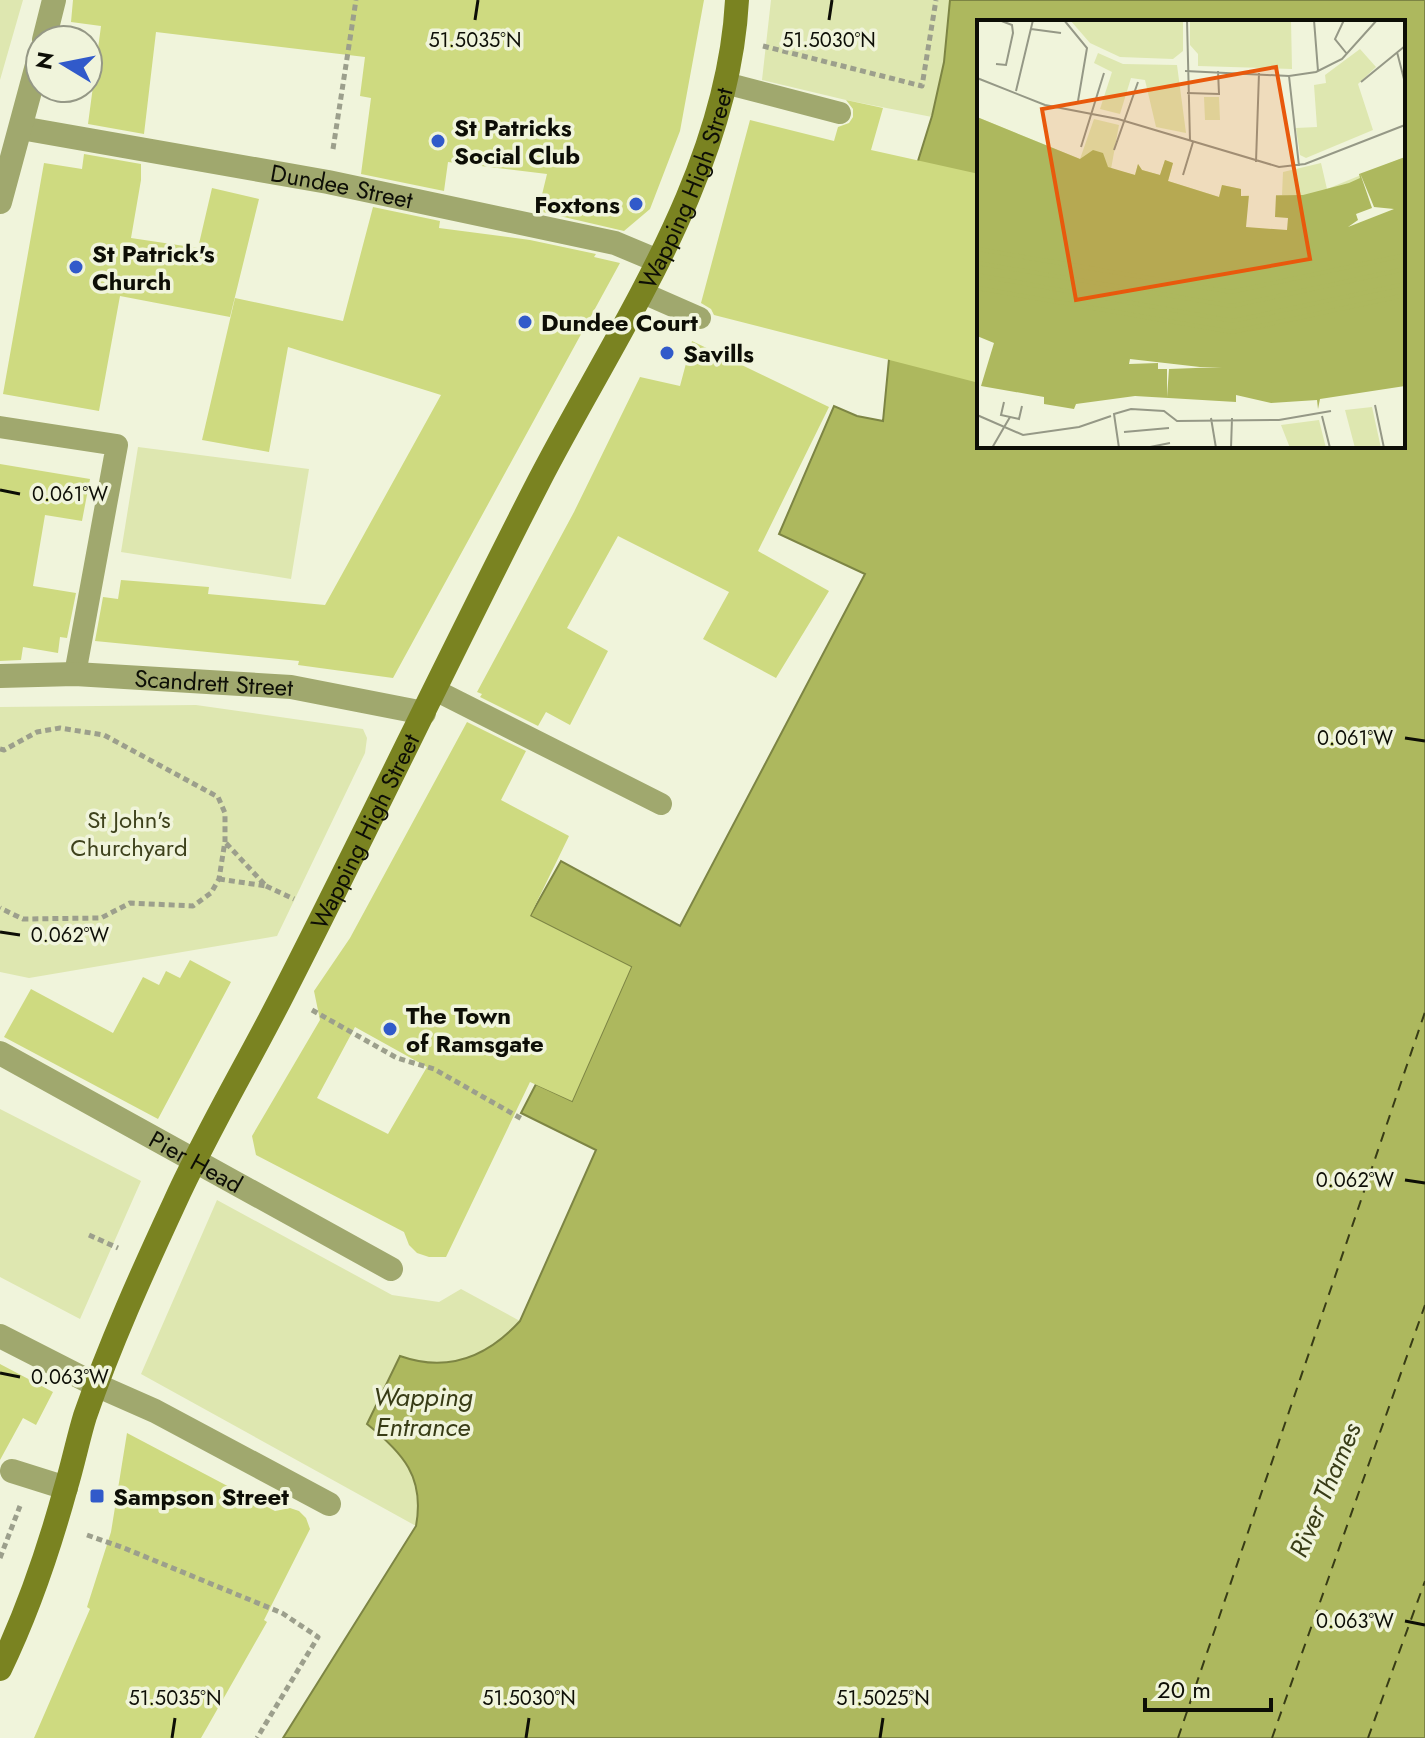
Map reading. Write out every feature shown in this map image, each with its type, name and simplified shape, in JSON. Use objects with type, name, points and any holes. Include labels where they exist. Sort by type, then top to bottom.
[{"type":"street","points":[[48,24],[54,0]]},
{"type":"street","name":"Wapping High Street","points":[[0,1669],[28,1603],[96,1385],[126,1311],[196,1159],[283,994],[541,478],[658,261],[707,147],[725,83],[737,0]]},
{"type":"street","points":[[0,202],[27,104]]},
{"type":"street","name":"Dundee Street","points":[[21,128],[328,182],[615,243],[658,261]]},
{"type":"street","name":"Scandrett Street","points":[[0,676],[75,674],[291,687],[424,713]]},
{"type":"street","name":"Pier Head","points":[[0,1053],[391,1269]]},
{"type":"street","points":[[0,1336],[155,1411],[329,1504]]},
{"type":"street","points":[[12,1471],[66,1488]]},
{"type":"lane","points":[[725,83],[840,113]]},
{"type":"lane","points":[[643,293],[700,318]]},
{"type":"lane","points":[[0,427],[117,445],[75,674]]},
{"type":"lane","points":[[435,690],[661,804]]},
{"type":"path","points":[[328,182],[356,0]]},
{"type":"path","points":[[768,47],[922,86],[936,0]]},
{"type":"path","points":[[0,749],[4,750],[37,732],[60,728],[104,735],[218,797],[225,813],[225,841],[219,879],[211,893],[193,906],[130,903],[101,918],[35,919],[23,919],[0,908]]},
{"type":"path","points":[[219,879],[266,886],[225,841]]},
{"type":"path","points":[[283,994],[397,1058],[434,1069],[522,1119]]},
{"type":"path","points":[[89,1235],[99,1239]]},
{"type":"path","points":[[0,1558],[24,1497]]},
{"type":"path","points":[[77,1532],[282,1613],[318,1637],[257,1738]]},
{"type":"green space","points":[[0,0],[23,0],[0,80]]},
{"type":"green space","points":[[771,0],[1080,0],[977,20],[978,448],[842,864],[283,1738],[416,1526],[141,1374],[217,1200],[392,1295],[439,1302],[461,1289],[520,1321],[596,1150],[521,1113],[572,1101],[631,967],[530,916],[561,861],[680,926],[865,574],[779,534],[834,406],[857,416],[883,421],[906,230],[932,117],[762,80]]},
{"type":"green space","points":[[138,447],[309,469],[291,579],[121,552]]},
{"type":"green space","name":"St John's Churchyard","points":[[196,705],[363,729],[367,738],[365,753],[277,936],[29,978],[0,972],[0,707]]},
{"type":"green space","points":[[0,1109],[141,1181],[80,1319],[0,1277]]},
{"type":"water","points":[[950,0],[1425,0],[1425,1738],[283,1738],[416,1526],[418,1509],[414,1480],[401,1456],[367,1424],[400,1356],[434,1363],[466,1358],[494,1344],[520,1321],[596,1150],[521,1113],[536,1084],[572,1101],[631,967],[530,916],[561,861],[680,926],[865,574],[779,534],[834,406],[857,416],[883,421],[918,161],[944,62]]},
{"type":"building","points":[[73,0],[704,0],[680,131],[650,209],[624,231],[538,211],[547,174],[448,162],[444,191],[361,174],[371,98],[360,96],[365,57],[156,32],[144,134],[88,124],[91,104],[104,104],[104,24],[71,22]]},
{"type":"building","points":[[846,100],[883,108],[871,150],[977,174],[977,382],[714,315],[701,303],[750,120],[834,141],[838,127],[849,123],[853,117],[853,109]]},
{"type":"building","name":"St Patrick's Church","points":[[84,154],[141,164],[131,238],[198,248],[212,188],[259,199],[230,317],[120,296],[99,411],[3,394],[44,163],[82,169]]},
{"type":"building","points":[[373,207],[440,221],[439,228],[530,240],[596,254],[594,257],[620,263],[393,678],[298,665],[299,661],[95,641],[103,597],[118,599],[121,580],[209,587],[208,594],[325,605],[441,395],[288,347],[269,452],[202,440],[235,298],[343,321]]},
{"type":"building","points":[[692,341],[829,407],[758,551],[829,591],[776,678],[703,639],[729,592],[618,536],[567,628],[608,651],[570,725],[546,712],[538,726],[480,697],[482,694],[477,692],[574,512],[640,377],[680,386]]},
{"type":"building","points":[[0,464],[90,479],[82,521],[45,515],[33,586],[76,593],[67,638],[60,637],[58,653],[23,647],[21,660],[0,661]]},
{"type":"building","points":[[467,722],[526,751],[501,800],[569,836],[530,916],[631,967],[572,1101],[530,1082],[446,1257],[417,1253],[409,1245],[404,1232],[256,1155],[252,1136],[320,1020],[314,991],[350,938]],"holes":[[[355,1027],[427,1067],[388,1134],[317,1098]]]},
{"type":"building","points":[[190,960],[231,982],[158,1119],[4,1037],[31,989],[113,1033],[143,977],[159,985],[166,971],[180,978]]},
{"type":"building","points":[[0,1364],[53,1392],[36,1425],[23,1418],[0,1460]]},
{"type":"building","points":[[127,1433],[275,1511],[290,1508],[299,1511],[310,1529],[264,1620],[267,1622],[201,1738],[34,1738],[90,1609],[87,1607],[111,1532]]},
{"type":"ferry route","points":[[1178,1738],[1425,1012]]},
{"type":"ferry route","points":[[1272,1738],[1425,1305]]},
{"type":"ferry route","points":[[1368,1738],[1425,1581]]},
{"type":"place","name":"St Patricks Social Club","points":[[438,141]]},
{"type":"place","name":"Foxtons","points":[[636,204]]},
{"type":"place","name":"St Patrick's Church","points":[[76,267]]},
{"type":"place","name":"Dundee Court","points":[[525,322]]},
{"type":"place","name":"Savills","points":[[667,353]]},
{"type":"place","name":"The Town of Ramsgate","points":[[390,1029]]},
{"type":"place","name":"Sampson Street","points":[[97,1496]]},
{"type":"water label","name":"Wapping Entrance","points":[[423,1412]]},
{"type":"water label","name":"River Thames","points":[[1325,1490]]}]
